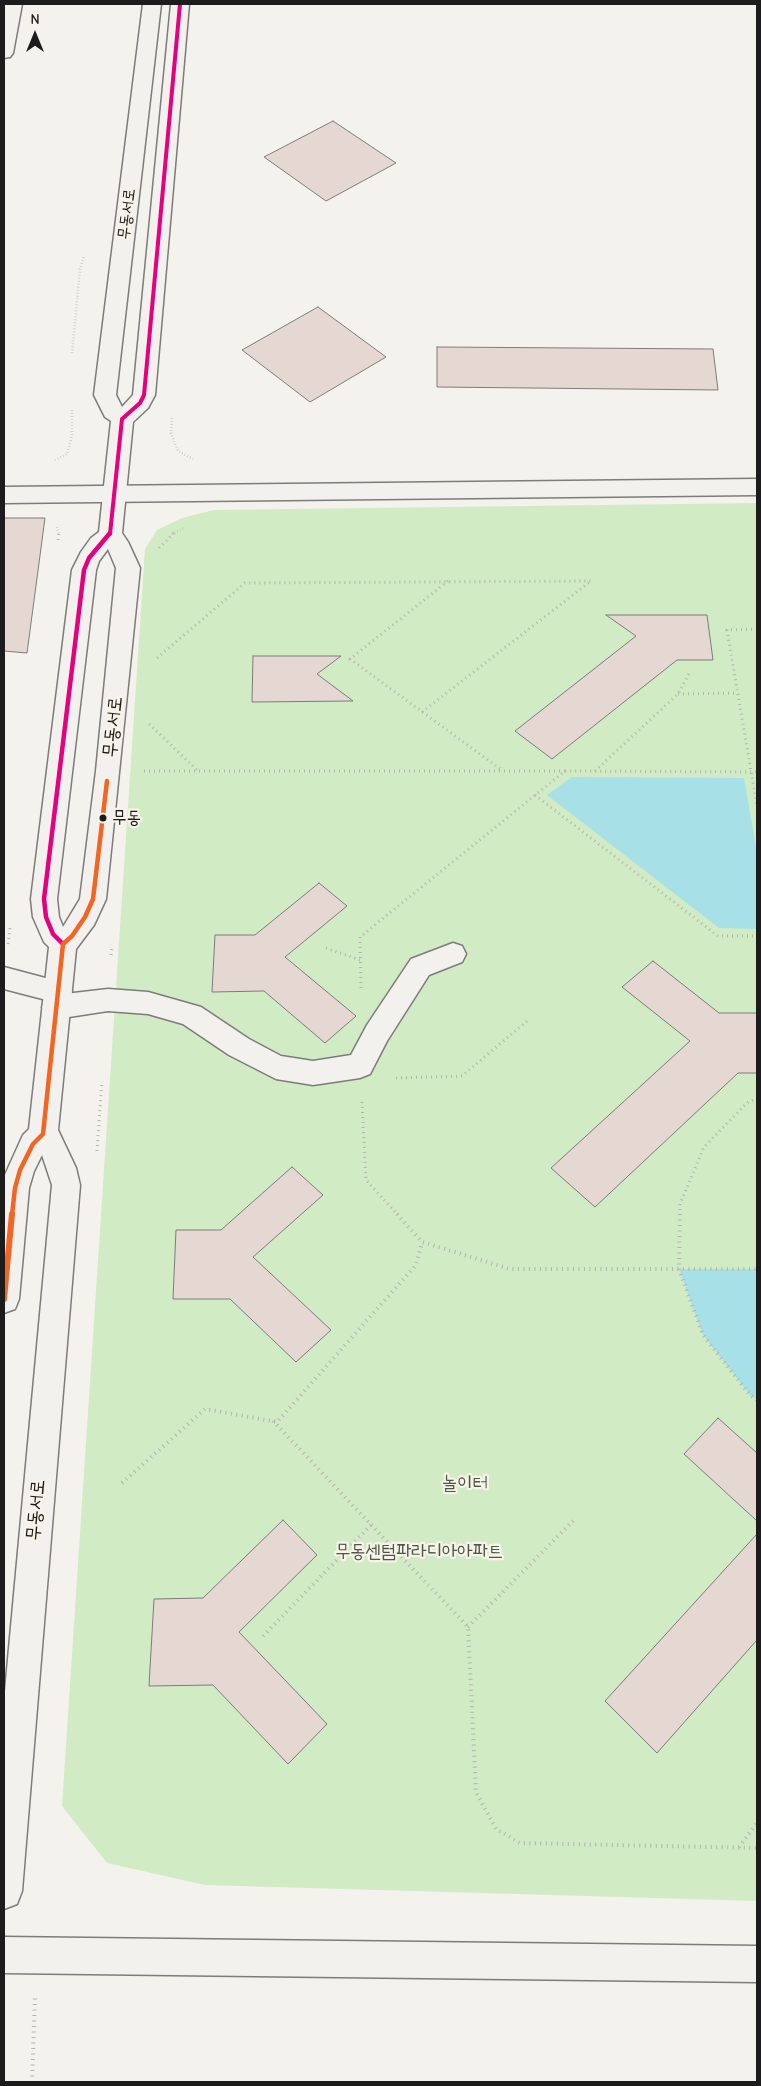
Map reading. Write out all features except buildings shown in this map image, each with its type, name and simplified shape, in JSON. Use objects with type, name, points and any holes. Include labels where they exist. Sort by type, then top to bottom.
[{"type":"main road","points":[[4,53],[13,4]]},
{"type":"main road","name":"무동서로","points":[[152,4],[105,395],[113,412],[122,418],[140,403],[144,395],[180,4]]},
{"type":"main road","points":[[4,1299],[15,1188],[20,1170],[33,1144],[43,1134],[63,944],[53,934],[46,917],[44,898],[84,570],[89,558],[99,544],[110,535],[122,418]]},
{"type":"main road","points":[[4,495],[757,487]]},
{"type":"main road","name":"무동서로","points":[[63,944],[72,936],[86,917],[93,898],[108,771],[128,568],[117,542],[110,535]]},
{"type":"main road","points":[[4,978],[57,999],[148,1003],[191,1015],[239,1047],[276,1067],[313,1073],[360,1072],[377,1033],[420,967],[453,954]]},
{"type":"main road","name":"무동서로","points":[[4,1892],[66,1186],[62,1168],[52,1143],[43,1134]]},
{"type":"main road","points":[[4,1955],[757,1964]]},
{"type":"path","points":[[172,414],[171,434],[178,451],[197,462]]},
{"type":"path","points":[[448,581],[350,659],[503,771]]},
{"type":"path","points":[[157,659],[245,583],[591,581],[422,712]]},
{"type":"path","points":[[757,629],[727,630],[757,806]]},
{"type":"path","points":[[595,771],[678,694],[690,672]]},
{"type":"path","points":[[678,694],[738,693]]},
{"type":"path","points":[[144,719],[198,771]]},
{"type":"path","points":[[144,771],[757,772]]},
{"type":"path","points":[[360,997],[360,937],[565,771]]},
{"type":"path","points":[[535,795],[718,936],[757,936]]},
{"type":"path","points":[[326,948],[360,960]]},
{"type":"path","points":[[527,1021],[462,1076],[360,1072],[366,1180],[422,1242],[510,1269],[757,1269]]},
{"type":"path","points":[[757,1098],[747,1103],[704,1147],[680,1204],[679,1260],[679,1269],[703,1335],[750,1395],[757,1400]]},
{"type":"path","points":[[122,1483],[205,1409],[277,1422],[416,1265],[422,1242]]},
{"type":"path","points":[[273,1421],[468,1627],[476,1792],[496,1829],[520,1842],[757,1848]]},
{"type":"path","points":[[468,1627],[575,1519]]},
{"type":"path","points":[[263,1636],[371,1525]]},
{"type":"path","points":[[738,1848],[757,1823]]},
{"type":"green space","name":"무동센텀파라디아아파트","points":[[757,503],[757,1901],[205,1885],[107,1863],[62,1806],[145,549],[157,530],[182,518],[214,510]]},
{"type":"water","points":[[572,777],[744,778],[757,853],[757,929],[719,928],[547,795]]},
{"type":"water","points":[[679,1269],[757,1269],[757,1400],[750,1395],[703,1335]]},
{"type":"transit line","points":[[63,944],[53,934],[46,917],[44,899],[84,570],[89,558],[99,544],[110,535],[122,419],[140,403],[144,395],[180,4]]},
{"type":"transit line","points":[[4,1299],[15,1188],[20,1170],[33,1144],[43,1134],[63,944],[72,936],[85,917],[93,899],[107,781]]},
{"type":"place","name":"무동","points":[[103,818]]},
{"type":"park label","name":"놀이터","points":[[465,1484]]}]
